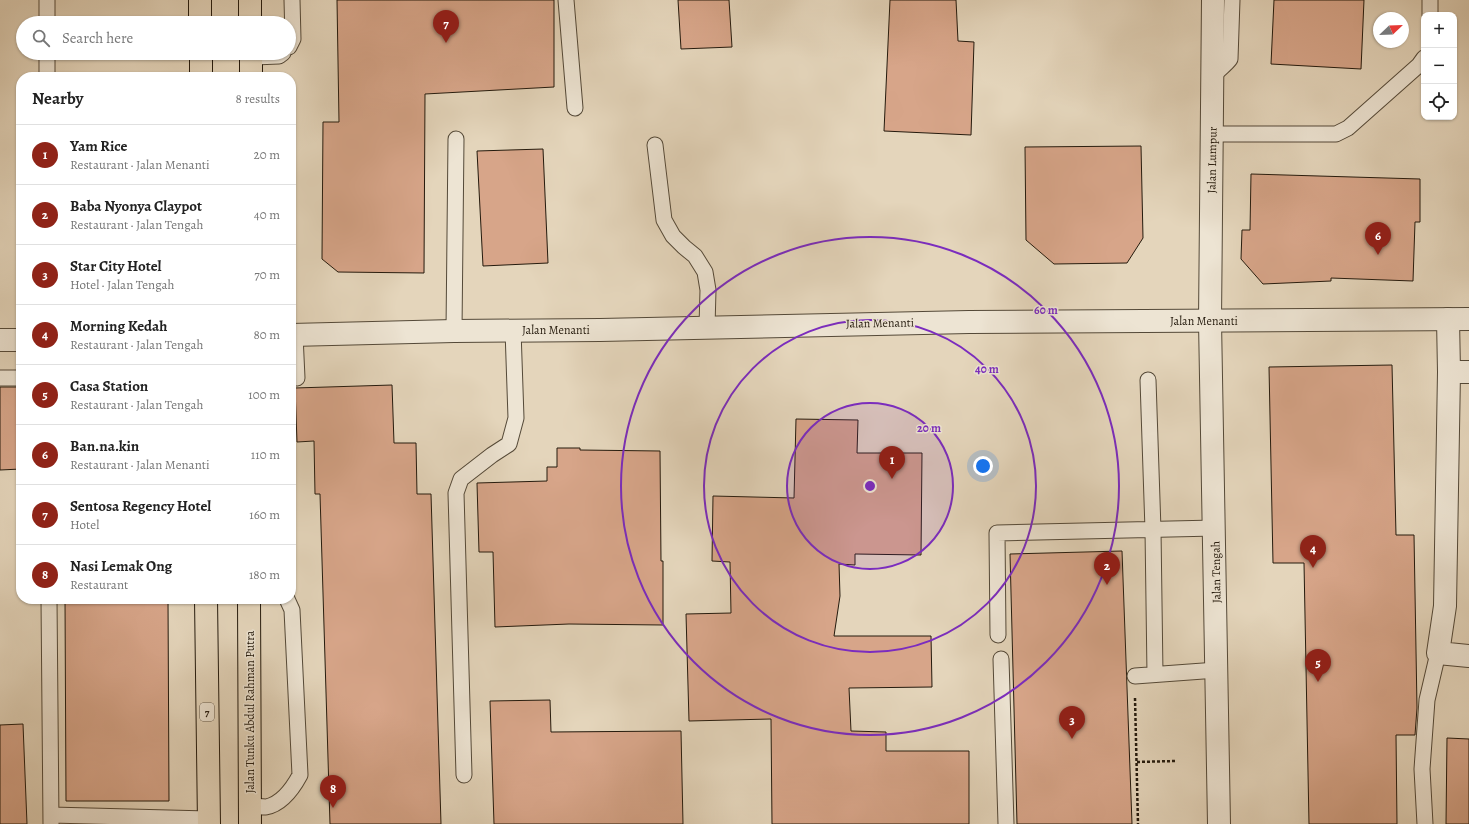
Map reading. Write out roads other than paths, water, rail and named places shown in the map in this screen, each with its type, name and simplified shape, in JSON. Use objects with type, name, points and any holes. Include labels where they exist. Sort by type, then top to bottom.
[{"type":"main road","points":[[200,0],[200,16]]},
{"type":"main road","points":[[250,0],[250,16]]},
{"type":"main road","points":[[201,60],[201,72]]},
{"type":"main road","name":"7","points":[[206,604],[208,822]]},
{"type":"main road","name":"Jalan Tunku Abdul Rahman Putra","points":[[250,604],[250,815]]},
{"type":"street","name":"Jalan Lumpur","points":[[1210,321],[1214,76],[1213,0]]},
{"type":"street","name":"Jalan Menanti","points":[[296,335],[454,330],[600,330],[969,322],[1458,319]]},
{"type":"street","points":[[1458,319],[1459,372],[1445,606],[1438,653],[1469,656]]},
{"type":"street","name":"Jalan Tengah","points":[[1210,321],[1220,824]]},
{"type":"street","points":[[0,340],[16,340]]},
{"type":"lane","points":[[47,16],[48,0]]},
{"type":"lane","points":[[292,0],[292,16]]},
{"type":"lane","points":[[566,0],[575,108]]},
{"type":"lane","points":[[1214,76],[1217,70],[1225,66],[1230,59],[1232,0]]},
{"type":"lane","points":[[1430,0],[1430,12]]},
{"type":"lane","points":[[47,60],[47,72]]},
{"type":"lane","points":[[1213,134],[1336,134],[1354,123],[1421,62]]},
{"type":"lane","points":[[454,330],[456,139]]},
{"type":"lane","points":[[655,145],[664,220],[673,236],[695,256],[705,272],[708,290],[707,327]]},
{"type":"lane","points":[[464,775],[456,493],[461,479],[509,444],[516,418],[513,330]]},
{"type":"lane","points":[[296,367],[297,378]]},
{"type":"lane","points":[[0,378],[16,378]]},
{"type":"lane","points":[[1148,380],[1153,530],[1155,674]]},
{"type":"lane","points":[[998,635],[996,533],[1215,528]]},
{"type":"lane","points":[[49,604],[51,819],[208,822]]},
{"type":"lane","points":[[250,815],[276,802],[290,791],[300,775],[292,610],[289,604]]},
{"type":"lane","points":[[1425,824],[1422,769],[1426,700],[1438,653]]},
{"type":"lane","points":[[1001,659],[1006,824]]},
{"type":"lane","points":[[1135,676],[1217,670]]},
{"type":"place","name":"Sentosa Regency Hotel","points":[[446,43]]},
{"type":"place","name":"Ban.na.kin","points":[[1378,255]]},
{"type":"place","name":"Yam Rice","points":[[892,479]]},
{"type":"place","name":"Morning Kedah","points":[[1313,568]]},
{"type":"place","name":"Baba Nyonya Claypot","points":[[1107,585]]},
{"type":"place","name":"Casa Station","points":[[1318,682]]},
{"type":"place","name":"Star City Hotel","points":[[1072,739]]},
{"type":"place","name":"Nasi Lemak Ong","points":[[333,808]]}]
